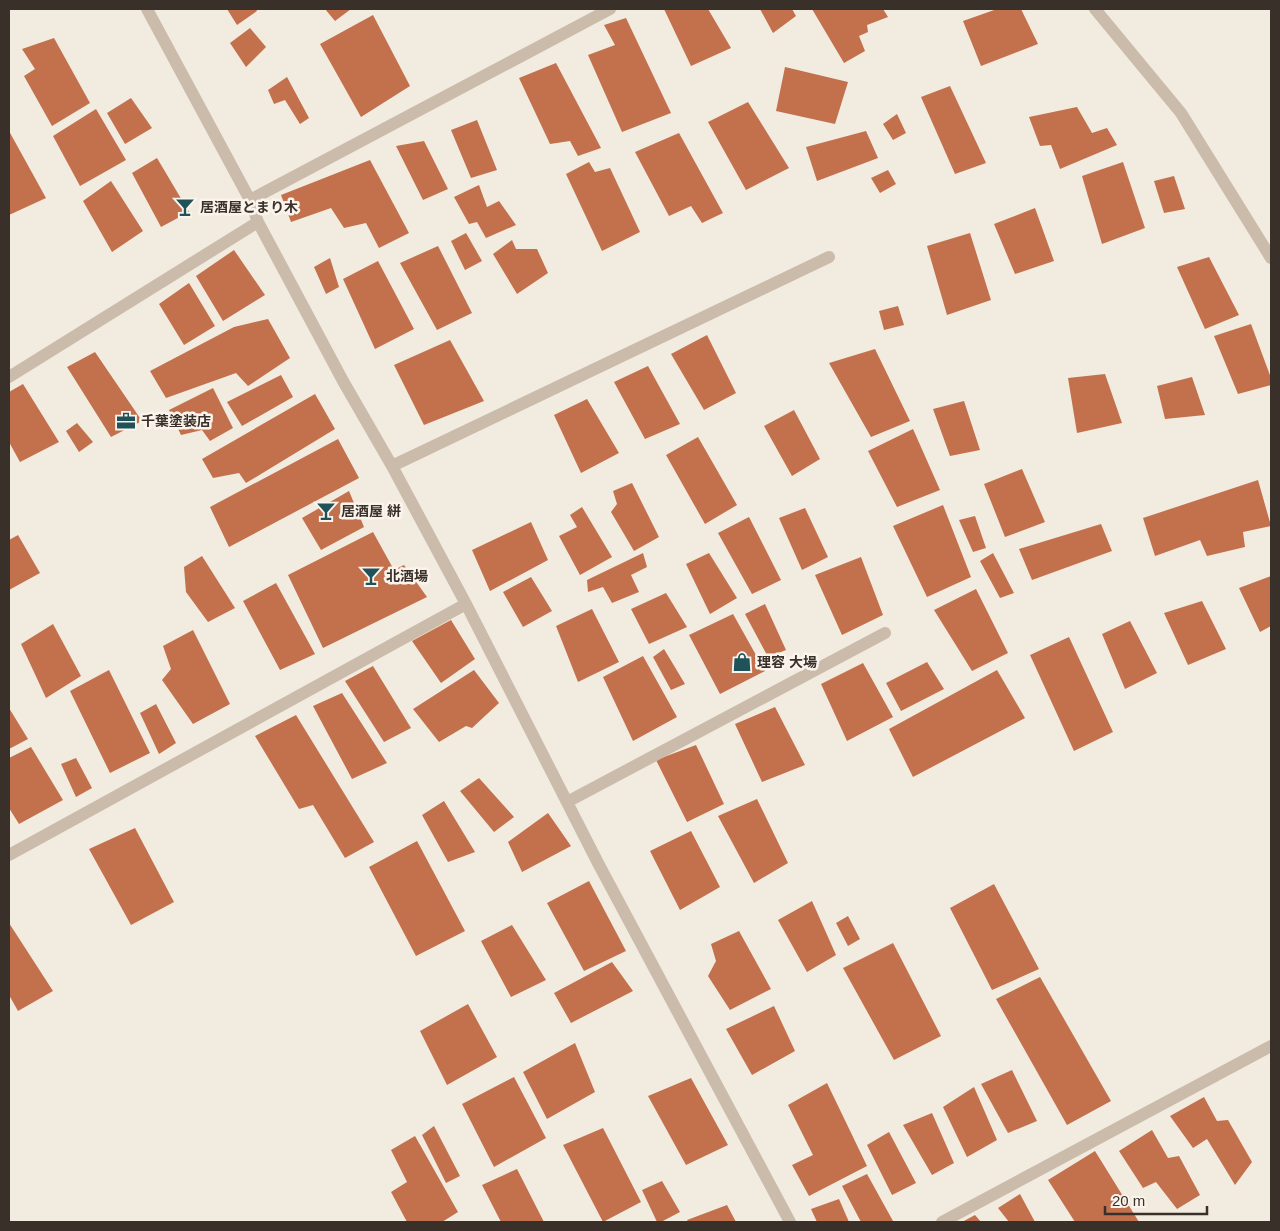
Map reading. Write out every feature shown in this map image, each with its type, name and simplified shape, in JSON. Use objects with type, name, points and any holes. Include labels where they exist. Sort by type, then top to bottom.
[{"type":"street","points":[[147,9],[250,200],[258,222],[343,381],[392,466],[466,604],[598,863],[790,1222]]},
{"type":"street","points":[[250,200],[610,9]]},
{"type":"street","points":[[1096,9],[1181,113],[1271,258]]},
{"type":"street","points":[[9,377],[258,222]]},
{"type":"street","points":[[392,466],[829,257]]},
{"type":"street","points":[[9,855],[466,604]]},
{"type":"street","points":[[567,802],[885,633]]},
{"type":"street","points":[[942,1222],[1271,1046]]},
{"type":"building","points":[[227,9],[256,9],[257,11],[237,25]]},
{"type":"building","points":[[325,9],[351,9],[335,21]]},
{"type":"building","points":[[664,9],[708,9],[731,48],[691,66]]},
{"type":"building","points":[[760,9],[792,9],[796,16],[773,33]]},
{"type":"building","points":[[812,9],[883,9],[888,17],[867,25],[868,32],[859,36],[865,51],[844,63]]},
{"type":"building","points":[[997,9],[1021,9],[1038,44],[981,66],[963,21]]},
{"type":"building","points":[[373,15],[410,86],[361,117],[320,44]]},
{"type":"building","points":[[626,18],[671,113],[622,132],[588,55],[615,45],[604,25]]},
{"type":"building","points":[[250,28],[266,47],[246,67],[230,43]]},
{"type":"building","points":[[54,38],[90,103],[52,126],[24,76],[35,69],[22,49]]},
{"type":"building","points":[[556,63],[601,148],[578,156],[570,141],[550,144],[519,78]]},
{"type":"building","points":[[785,67],[848,82],[835,124],[776,111]]},
{"type":"building","points":[[287,77],[309,118],[300,124],[285,100],[274,104],[268,90]]},
{"type":"building","points":[[950,86],[986,163],[955,174],[921,97]]},
{"type":"building","points":[[131,98],[152,128],[125,144],[107,113]]},
{"type":"building","points":[[748,102],[789,168],[746,190],[708,122]]},
{"type":"building","points":[[1077,107],[1092,133],[1107,128],[1117,145],[1060,169],[1051,145],[1040,146],[1029,117]]},
{"type":"building","points":[[96,109],[126,160],[80,186],[53,136]]},
{"type":"building","points":[[897,114],[906,133],[893,140],[883,124]]},
{"type":"building","points":[[477,120],[497,170],[471,178],[451,130]]},
{"type":"building","points":[[9,131],[46,198],[9,215]]},
{"type":"building","points":[[866,131],[878,158],[817,181],[806,147]]},
{"type":"building","points":[[679,133],[723,213],[702,223],[691,206],[669,216],[635,152]]},
{"type":"building","points":[[424,141],[448,189],[423,200],[396,146]]},
{"type":"building","points":[[157,158],[189,212],[161,227],[132,173]]},
{"type":"building","points":[[370,160],[409,233],[379,248],[366,223],[344,228],[331,208],[291,222],[281,195]]},
{"type":"building","points":[[589,162],[595,172],[610,168],[640,232],[602,251],[566,174]]},
{"type":"building","points":[[1123,162],[1145,228],[1102,244],[1082,176]]},
{"type":"building","points":[[888,170],[896,184],[880,193],[871,178]]},
{"type":"building","points":[[1174,176],[1185,209],[1164,213],[1154,181]]},
{"type":"building","points":[[111,181],[143,231],[112,252],[83,201]]},
{"type":"building","points":[[479,185],[487,207],[499,201],[516,225],[486,238],[477,222],[469,224],[454,197]]},
{"type":"building","points":[[1035,208],[1054,261],[1015,274],[994,224]]},
{"type":"building","points":[[466,233],[482,261],[465,270],[451,241]]},
{"type":"building","points":[[970,233],[991,300],[947,315],[927,246]]},
{"type":"building","points":[[512,240],[516,249],[537,249],[548,273],[517,294],[493,254]]},
{"type":"building","points":[[438,246],[472,313],[437,330],[400,263]]},
{"type":"building","points":[[234,250],[265,295],[223,321],[196,276]]},
{"type":"building","points":[[1209,257],[1239,315],[1205,329],[1177,267]]},
{"type":"building","points":[[330,258],[339,287],[326,294],[314,267]]},
{"type":"building","points":[[378,261],[414,329],[375,349],[343,279]]},
{"type":"building","points":[[189,283],[215,326],[184,345],[159,304]]},
{"type":"building","points":[[898,306],[904,325],[884,330],[879,311]]},
{"type":"building","points":[[268,319],[290,358],[248,386],[236,373],[166,398],[150,371],[234,327]]},
{"type":"building","points":[[1251,324],[1271,378],[1271,385],[1238,394],[1214,336]]},
{"type":"building","points":[[707,335],[736,393],[704,410],[671,354]]},
{"type":"building","points":[[450,340],[484,401],[424,425],[394,365]]},
{"type":"building","points":[[875,349],[910,421],[871,437],[829,363]]},
{"type":"building","points":[[95,352],[142,421],[111,437],[67,367]]},
{"type":"building","points":[[648,366],[680,424],[645,439],[614,382]]},
{"type":"building","points":[[1105,374],[1122,423],[1077,433],[1068,378]]},
{"type":"building","points":[[281,375],[293,397],[242,426],[227,402]]},
{"type":"building","points":[[1192,377],[1205,415],[1165,419],[1157,386]]},
{"type":"building","points":[[23,384],[59,442],[20,462],[9,442],[9,392]]},
{"type":"building","points":[[213,388],[233,428],[210,441],[202,430],[181,435],[169,410]]},
{"type":"building","points":[[315,394],[335,429],[246,483],[239,473],[213,478],[202,459]]},
{"type":"building","points":[[587,399],[619,453],[581,473],[554,415]]},
{"type":"building","points":[[964,401],[980,450],[950,456],[933,409]]},
{"type":"building","points":[[794,410],[820,459],[792,476],[764,426]]},
{"type":"building","points":[[77,423],[93,442],[79,452],[66,431]]},
{"type":"building","points":[[913,429],[940,490],[897,507],[868,451]]},
{"type":"building","points":[[698,437],[737,505],[705,524],[666,455]]},
{"type":"building","points":[[338,439],[359,478],[229,547],[210,507]]},
{"type":"building","points":[[1022,469],[1045,522],[1005,537],[984,484]]},
{"type":"building","points":[[1258,480],[1271,526],[1243,532],[1245,547],[1207,556],[1200,540],[1155,556],[1143,518]]},
{"type":"building","points":[[632,483],[659,537],[634,551],[611,512],[617,504],[613,491]]},
{"type":"building","points":[[349,491],[364,527],[321,550],[302,518]]},
{"type":"building","points":[[943,505],[971,577],[927,597],[893,526]]},
{"type":"building","points":[[582,507],[612,557],[580,575],[559,536],[577,527],[570,515]]},
{"type":"building","points":[[805,508],[828,557],[802,570],[779,518]]},
{"type":"building","points":[[975,516],[986,548],[973,552],[959,520]]},
{"type":"building","points":[[749,517],[781,580],[752,594],[718,533]]},
{"type":"building","points":[[531,522],[548,560],[490,591],[472,550]]},
{"type":"building","points":[[1101,524],[1112,551],[1032,580],[1019,549]]},
{"type":"building","points":[[373,532],[394,570],[404,565],[427,597],[323,648],[288,575]]},
{"type":"building","points":[[18,535],[40,573],[9,590],[9,540]]},
{"type":"building","points":[[643,553],[647,567],[631,575],[639,592],[612,603],[603,587],[588,592],[587,580]]},
{"type":"building","points":[[709,553],[737,598],[710,614],[686,564]]},
{"type":"building","points":[[993,553],[1014,593],[1000,598],[980,561]]},
{"type":"building","points":[[202,556],[235,608],[208,622],[186,592],[184,567]]},
{"type":"building","points":[[861,557],[883,615],[842,635],[815,575]]},
{"type":"building","points":[[1271,576],[1271,626],[1260,632],[1239,588]]},
{"type":"building","points":[[531,577],[552,611],[523,627],[503,592]]},
{"type":"building","points":[[276,583],[315,654],[280,670],[243,601]]},
{"type":"building","points":[[976,589],[1008,653],[972,671],[934,610]]},
{"type":"building","points":[[666,593],[687,627],[649,644],[631,609]]},
{"type":"building","points":[[1202,601],[1226,649],[1188,665],[1164,613]]},
{"type":"building","points":[[765,604],[786,650],[768,657],[745,614]]},
{"type":"building","points":[[592,609],[619,662],[578,682],[556,626]]},
{"type":"building","points":[[733,614],[765,671],[720,694],[689,635]]},
{"type":"building","points":[[451,620],[475,659],[441,683],[412,641]]},
{"type":"building","points":[[1130,621],[1157,673],[1125,689],[1102,634]]},
{"type":"building","points":[[53,624],[81,676],[46,698],[21,644]]},
{"type":"building","points":[[193,630],[230,704],[193,724],[162,680],[171,669],[163,646]]},
{"type":"building","points":[[1069,637],[1113,732],[1074,751],[1030,655]]},
{"type":"building","points":[[664,649],[685,684],[671,690],[653,657]]},
{"type":"building","points":[[643,656],[677,717],[633,741],[603,677]]},
{"type":"building","points":[[927,662],[944,689],[901,711],[886,683]]},
{"type":"building","points":[[863,663],[893,717],[847,741],[821,684]]},
{"type":"building","points":[[373,666],[411,728],[384,742],[345,681]]},
{"type":"building","points":[[109,670],[150,753],[110,773],[70,691]]},
{"type":"building","points":[[474,670],[499,703],[472,728],[466,726],[439,742],[413,709]]},
{"type":"building","points":[[997,670],[1025,718],[913,777],[889,729]]},
{"type":"building","points":[[342,693],[387,763],[352,779],[313,706]]},
{"type":"building","points":[[156,704],[176,743],[159,754],[140,713]]},
{"type":"building","points":[[775,707],[805,765],[762,782],[735,724]]},
{"type":"building","points":[[9,708],[28,739],[9,749]]},
{"type":"building","points":[[296,715],[374,842],[345,858],[313,805],[299,809],[255,736]]},
{"type":"building","points":[[696,745],[724,804],[687,822],[656,760]]},
{"type":"building","points":[[31,747],[63,800],[19,824],[9,808],[9,758]]},
{"type":"building","points":[[76,758],[92,788],[76,797],[61,764]]},
{"type":"building","points":[[479,778],[514,817],[494,832],[460,791]]},
{"type":"building","points":[[757,799],[788,863],[754,883],[718,816]]},
{"type":"building","points":[[444,801],[475,852],[448,862],[422,815]]},
{"type":"building","points":[[548,813],[571,846],[522,872],[508,842]]},
{"type":"building","points":[[135,828],[174,902],[131,925],[89,849]]},
{"type":"building","points":[[691,831],[720,887],[680,910],[650,851]]},
{"type":"building","points":[[417,841],[465,931],[416,956],[369,867]]},
{"type":"building","points":[[589,881],[626,951],[584,971],[547,903]]},
{"type":"building","points":[[994,884],[1039,969],[992,990],[950,908]]},
{"type":"building","points":[[812,901],[836,955],[807,972],[778,920]]},
{"type":"building","points":[[848,916],[860,939],[848,946],[836,923]]},
{"type":"building","points":[[9,923],[53,991],[18,1011],[9,995]]},
{"type":"building","points":[[512,925],[546,980],[511,997],[481,941]]},
{"type":"building","points":[[739,931],[771,989],[730,1010],[708,976],[716,961],[711,944]]},
{"type":"building","points":[[893,943],[941,1036],[894,1060],[843,968]]},
{"type":"building","points":[[612,962],[633,991],[571,1023],[554,993]]},
{"type":"building","points":[[1040,977],[1111,1101],[1067,1125],[996,999]]},
{"type":"building","points":[[468,1004],[497,1057],[447,1085],[420,1031]]},
{"type":"building","points":[[774,1006],[795,1051],[752,1075],[726,1029]]},
{"type":"building","points":[[575,1043],[595,1092],[547,1119],[523,1072]]},
{"type":"building","points":[[1012,1070],[1037,1121],[1008,1133],[981,1084]]},
{"type":"building","points":[[514,1077],[546,1138],[494,1167],[462,1104]]},
{"type":"building","points":[[691,1078],[728,1145],[686,1165],[648,1096]]},
{"type":"building","points":[[827,1083],[867,1166],[809,1196],[792,1165],[813,1155],[788,1105]]},
{"type":"building","points":[[974,1087],[997,1140],[967,1157],[943,1107]]},
{"type":"building","points":[[1204,1097],[1217,1121],[1228,1120],[1252,1162],[1235,1185],[1207,1139],[1193,1148],[1170,1116]]},
{"type":"building","points":[[932,1113],[954,1163],[932,1175],[903,1125]]},
{"type":"building","points":[[434,1126],[460,1176],[446,1183],[422,1135]]},
{"type":"building","points":[[603,1128],[641,1202],[603,1222],[563,1145]]},
{"type":"building","points":[[1152,1130],[1168,1158],[1179,1156],[1200,1195],[1177,1209],[1156,1182],[1143,1188],[1119,1151]]},
{"type":"building","points":[[889,1132],[916,1183],[892,1195],[867,1145]]},
{"type":"building","points":[[415,1136],[458,1212],[442,1222],[407,1222],[391,1192],[407,1182],[391,1150]]},
{"type":"building","points":[[1095,1151],[1139,1222],[1075,1222],[1048,1180]]},
{"type":"building","points":[[517,1169],[544,1222],[501,1222],[482,1185]]},
{"type":"building","points":[[867,1174],[893,1221],[861,1222],[842,1186]]},
{"type":"building","points":[[662,1181],[680,1212],[661,1222],[657,1222],[642,1190]]},
{"type":"building","points":[[1020,1194],[1035,1222],[1009,1222],[998,1208]]},
{"type":"building","points":[[839,1199],[849,1222],[817,1222],[811,1209]]},
{"type":"building","points":[[727,1205],[736,1222],[688,1222],[687,1220]]},
{"type":"building","points":[[975,1215],[981,1222],[962,1222]]},
{"type":"place","name":"居酒屋とまり木","points":[[185,207]]},
{"type":"place","name":"千葉塗装店","points":[[126,421]]},
{"type":"place","name":"居酒屋 絣","points":[[326,511]]},
{"type":"place","name":"北酒場","points":[[371,576]]},
{"type":"place","name":"理容 大場","points":[[742,662]]}]
